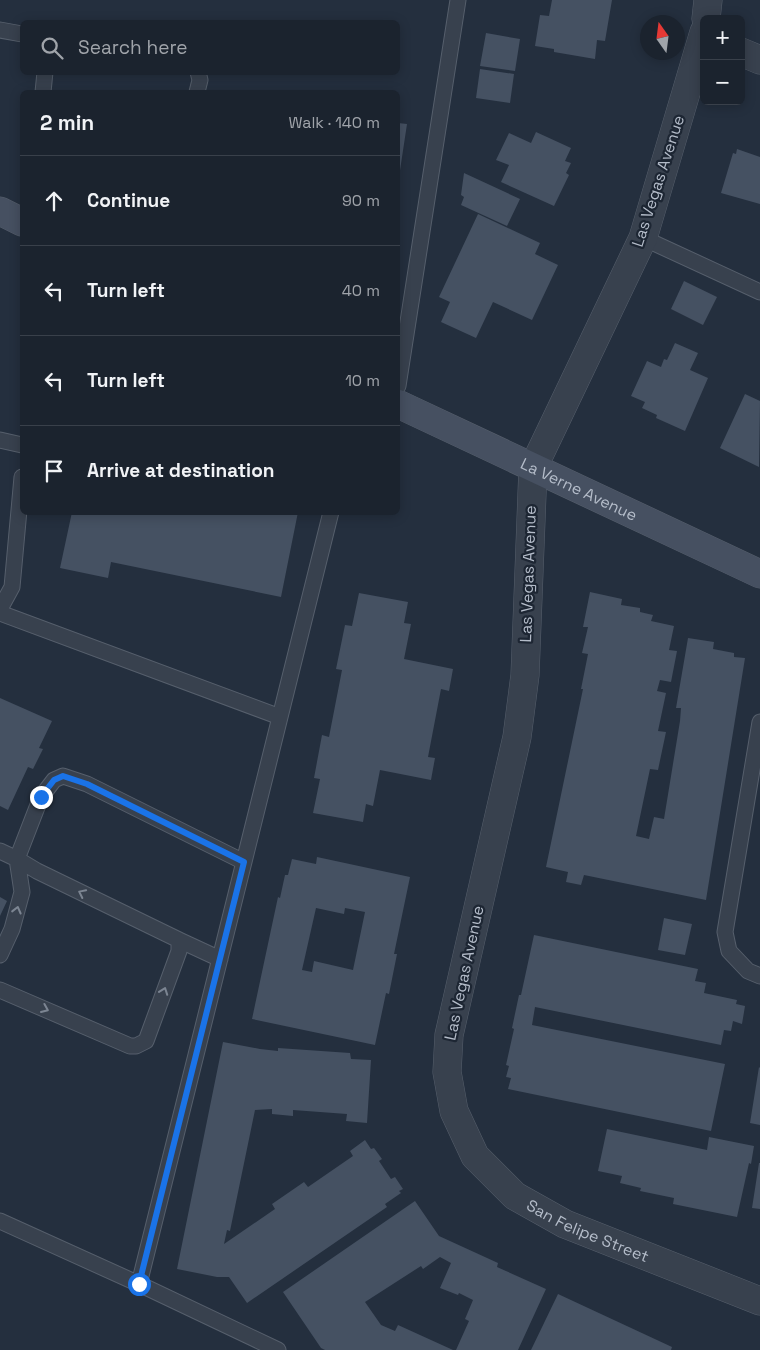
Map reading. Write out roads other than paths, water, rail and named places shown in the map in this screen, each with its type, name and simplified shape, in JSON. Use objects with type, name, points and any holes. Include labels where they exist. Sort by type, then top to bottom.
[{"type":"main road","points":[[0,212],[20,221]]},
{"type":"main road","name":"La Verne Avenue","points":[[400,405],[760,574]]},
{"type":"street","points":[[706,15],[708,0]]},
{"type":"street","name":"Las Vegas Avenue","points":[[454,1111],[447,1072],[449,1035],[517,738],[524,684],[532,468],[642,238],[700,47]]},
{"type":"street","points":[[745,54],[760,60]]},
{"type":"street","name":"San Felipe Street","points":[[454,1111],[475,1156],[515,1196],[565,1224],[760,1301]]},
{"type":"lane","points":[[400,373],[458,0]]},
{"type":"lane","points":[[0,30],[20,34]]},
{"type":"lane","points":[[43,90],[45,75]]},
{"type":"lane","points":[[198,90],[200,80],[199,75]]},
{"type":"lane","points":[[642,238],[760,292]]},
{"type":"lane","points":[[0,440],[20,445]]},
{"type":"lane","points":[[0,609],[12,586],[20,500]]},
{"type":"lane","points":[[139,1284],[330,515]]},
{"type":"lane","points":[[0,613],[280,717]]},
{"type":"lane","points":[[760,722],[724,932],[729,951],[748,970],[760,976]]},
{"type":"lane","points":[[0,955],[12,929],[22,892],[17,859],[41,797],[54,780],[63,776],[87,784],[244,862]]},
{"type":"lane","points":[[0,851],[37,871],[220,959]]},
{"type":"lane","points":[[0,990],[130,1046],[136,1046],[146,1041],[179,951],[179,940]]},
{"type":"lane","points":[[0,1221],[278,1350]]}]
